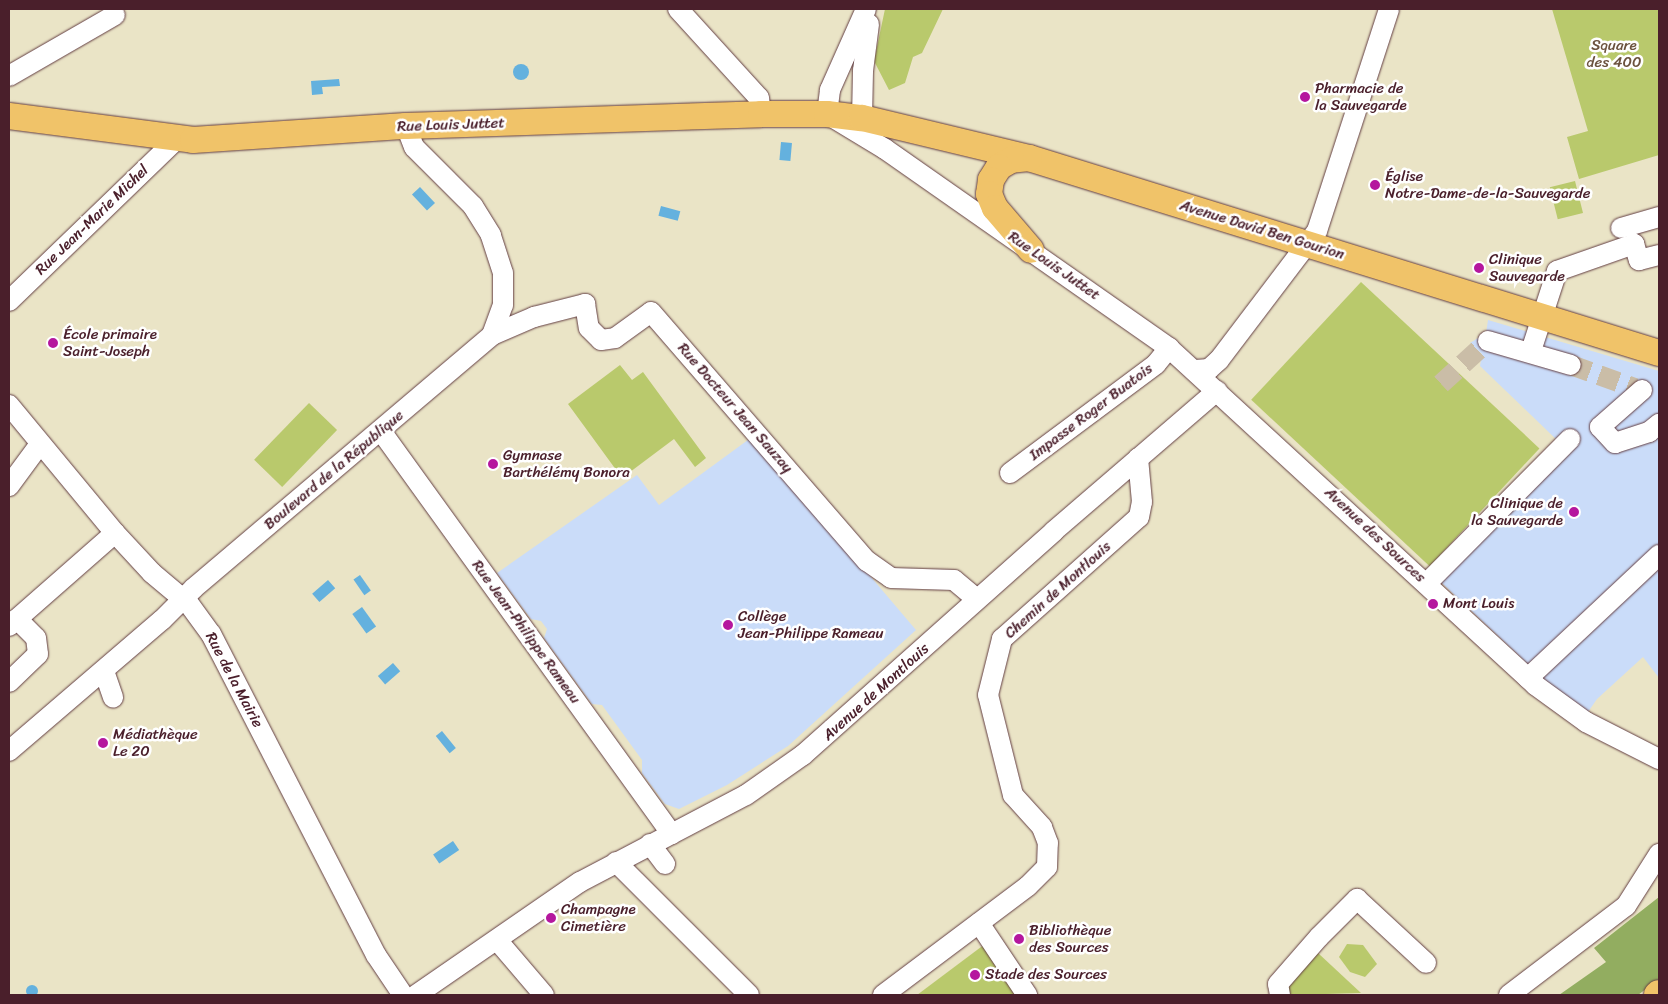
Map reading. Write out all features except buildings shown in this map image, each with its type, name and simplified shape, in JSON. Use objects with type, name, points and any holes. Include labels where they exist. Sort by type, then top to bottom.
[{"type":"main road","name":"Rue Louis Juttet","points":[[9,116],[176,140],[409,137],[761,114],[827,114]]},
{"type":"main road","name":"Avenue David Ben Gourion","points":[[827,114],[862,118],[1029,158],[1313,238]]},
{"type":"main road","name":"Avenue David Ben Gourion","points":[[862,118],[907,116],[967,127],[1547,312],[1659,353]]},
{"type":"main road","points":[[1029,158],[1011,160],[999,167],[991,180],[990,194],[995,208],[1031,250]]},
{"type":"main road","name":"Avenue David Ben Gourion","points":[[1547,312],[1659,336]]},
{"type":"street","points":[[678,9],[760,98],[761,114]]},
{"type":"street","points":[[827,114],[830,90],[866,9]]},
{"type":"street","points":[[862,118],[863,71],[871,9]]},
{"type":"street","points":[[1196,370],[1209,369],[1219,360],[1313,238],[1388,9]]},
{"type":"street","points":[[9,76],[115,15]]},
{"type":"street","name":"Rue Louis Juttet","points":[[827,114],[885,149],[1169,348],[1196,370],[1217,391]]},
{"type":"street","name":"Rue Louis Juttet","points":[[862,118],[885,149]]},
{"type":"street","name":"Boulevard de la République","points":[[9,751],[104,671],[182,598],[492,335],[503,304],[503,273],[491,235],[474,206],[409,137]]},
{"type":"street","name":"Rue Jean-Marie Michel","points":[[9,301],[176,140]]},
{"type":"street","points":[[1621,228],[1659,217]]},
{"type":"street","points":[[1536,353],[1557,271],[1589,257],[1634,244],[1639,260],[1659,254]]},
{"type":"street","name":"Rue Docteur Jean Sauzay","points":[[492,335],[534,317],[585,304],[590,328],[601,340],[615,338],[651,312],[867,562],[891,578],[954,580],[978,599]]},
{"type":"street","points":[[1488,341],[1536,353],[1571,365]]},
{"type":"street","name":"Impasse Roger Buatois","points":[[1010,473],[1156,364],[1169,348]]},
{"type":"street","name":"Avenue de Montlouis","points":[[416,995],[498,940],[542,906],[616,862],[746,794],[804,756],[978,599],[1217,391]]},
{"type":"street","name":"Avenue des Sources","points":[[1217,391],[1528,678],[1586,722],[1659,759]]},
{"type":"street","points":[[1646,391],[1600,427],[1615,443],[1649,432],[1659,424]]},
{"type":"street","name":"Rue de la Mairie","points":[[9,405],[114,533],[152,573],[182,598],[210,634],[376,954],[403,995]]},
{"type":"street","name":"Rue Jean-Philippe Rameau","points":[[381,430],[672,834]]},
{"type":"street","points":[[1427,583],[1570,439]]},
{"type":"street","points":[[9,486],[40,444]]},
{"type":"street","name":"Chemin de Montlouis","points":[[883,995],[1028,886],[1047,868],[1050,851],[1042,826],[1013,795],[988,695],[1002,639],[1139,517],[1142,502],[1138,458]]},
{"type":"street","points":[[9,682],[38,654],[36,638],[13,622],[114,533]]},
{"type":"street","points":[[1528,678],[1659,555]]},
{"type":"street","points":[[104,671],[114,697]]},
{"type":"street","points":[[650,844],[665,864]]},
{"type":"street","points":[[1509,995],[1626,906],[1659,854]]},
{"type":"street","points":[[616,862],[749,995]]},
{"type":"street","points":[[1280,995],[1278,984],[1319,937],[1357,899],[1426,963]]},
{"type":"street","points":[[979,923],[1027,995]]},
{"type":"street","points":[[498,940],[544,995]]},
{"type":"street","name":"Avenue de Montlouis","points":[[444,995],[498,940]]},
{"type":"shaded area","name":"Clinique de la Sauvegarde","points":[[1488,320],[1659,371],[1659,678],[1643,657],[1597,699],[1588,712],[1548,683],[1428,570],[1560,443],[1480,366],[1482,354],[1470,343],[1486,333]]},
{"type":"shaded area","name":"Collège Jean-Philippe Rameau","points":[[752,437],[916,630],[788,746],[727,785],[679,809],[665,804],[642,773],[642,760],[602,705],[592,704],[544,638],[547,629],[541,621],[531,619],[497,573],[637,475],[659,505]]},
{"type":"green space","points":[[885,9],[943,9],[922,53],[913,57],[905,83],[889,90],[874,61]]},
{"type":"green space","name":"Square des 400","points":[[1552,9],[1659,9],[1659,155],[1579,179],[1567,137],[1588,131]]},
{"type":"green space","points":[[1575,181],[1583,213],[1558,219],[1550,187]]},
{"type":"green space","points":[[1361,282],[1539,448],[1430,566],[1251,400]]},
{"type":"green space","points":[[620,365],[632,380],[643,372],[706,458],[695,467],[674,439],[622,478],[568,404]]},
{"type":"green space","points":[[309,403],[337,430],[282,487],[254,460]]},
{"type":"green space","points":[[1659,897],[1659,979],[1638,995],[1559,995],[1606,962],[1594,948]]},
{"type":"green space","name":"Stade des Sources","points":[[985,944],[1019,995],[917,995]]},
{"type":"green space","points":[[1347,944],[1363,945],[1377,964],[1365,977],[1350,972],[1339,957]]},
{"type":"green space","points":[[1318,953],[1361,993],[1291,995],[1287,989]]},
{"type":"water","points":[[521,64],[527,66],[529,72],[527,78],[521,80],[515,78],[513,72],[515,66]]},
{"type":"water","points":[[339,79],[340,86],[322,87],[323,94],[312,95],[311,81]]},
{"type":"water","points":[[781,142],[792,143],[790,161],[779,160]]},
{"type":"water","points":[[420,187],[435,203],[427,211],[412,195]]},
{"type":"water","points":[[661,206],[680,211],[678,221],[658,216]]},
{"type":"water","points":[[360,575],[371,591],[364,595],[353,580]]},
{"type":"water","points":[[328,580],[335,588],[319,602],[312,594]]},
{"type":"water","points":[[362,607],[376,626],[366,633],[352,614]]},
{"type":"water","points":[[393,663],[400,671],[385,684],[378,676]]},
{"type":"water","points":[[442,731],[456,748],[450,753],[436,736]]},
{"type":"water","points":[[453,841],[459,850],[439,864],[433,854]]},
{"type":"water","points":[[32,985],[38,991],[32,997],[26,991]]},
{"type":"tunnel","points":[[1441,384],[1488,341]]},
{"type":"tunnel","points":[[1571,365],[1635,388]]},
{"type":"place","name":"Pharmacie de la Sauvegarde","points":[[1305,97]]},
{"type":"place","name":"Église Notre-Dame-de-la-Sauvegarde","points":[[1375,185]]},
{"type":"place","name":"Clinique Sauvegarde","points":[[1479,268]]},
{"type":"place","name":"École primaire Saint-Joseph","points":[[53,343]]},
{"type":"place","name":"Gymnase Barthélémy Bonora","points":[[493,464]]},
{"type":"place","name":"Clinique de la Sauvegarde","points":[[1574,512]]},
{"type":"place","name":"Mont Louis","points":[[1433,604]]},
{"type":"place","name":"Collège Jean-Philippe Rameau","points":[[728,625]]},
{"type":"place","name":"Médiathèque Le 20","points":[[103,743]]},
{"type":"place","name":"Champagne Cimetière","points":[[551,918]]},
{"type":"place","name":"Bibliothèque des Sources","points":[[1019,939]]},
{"type":"place","name":"Stade des Sources","points":[[975,975]]}]
